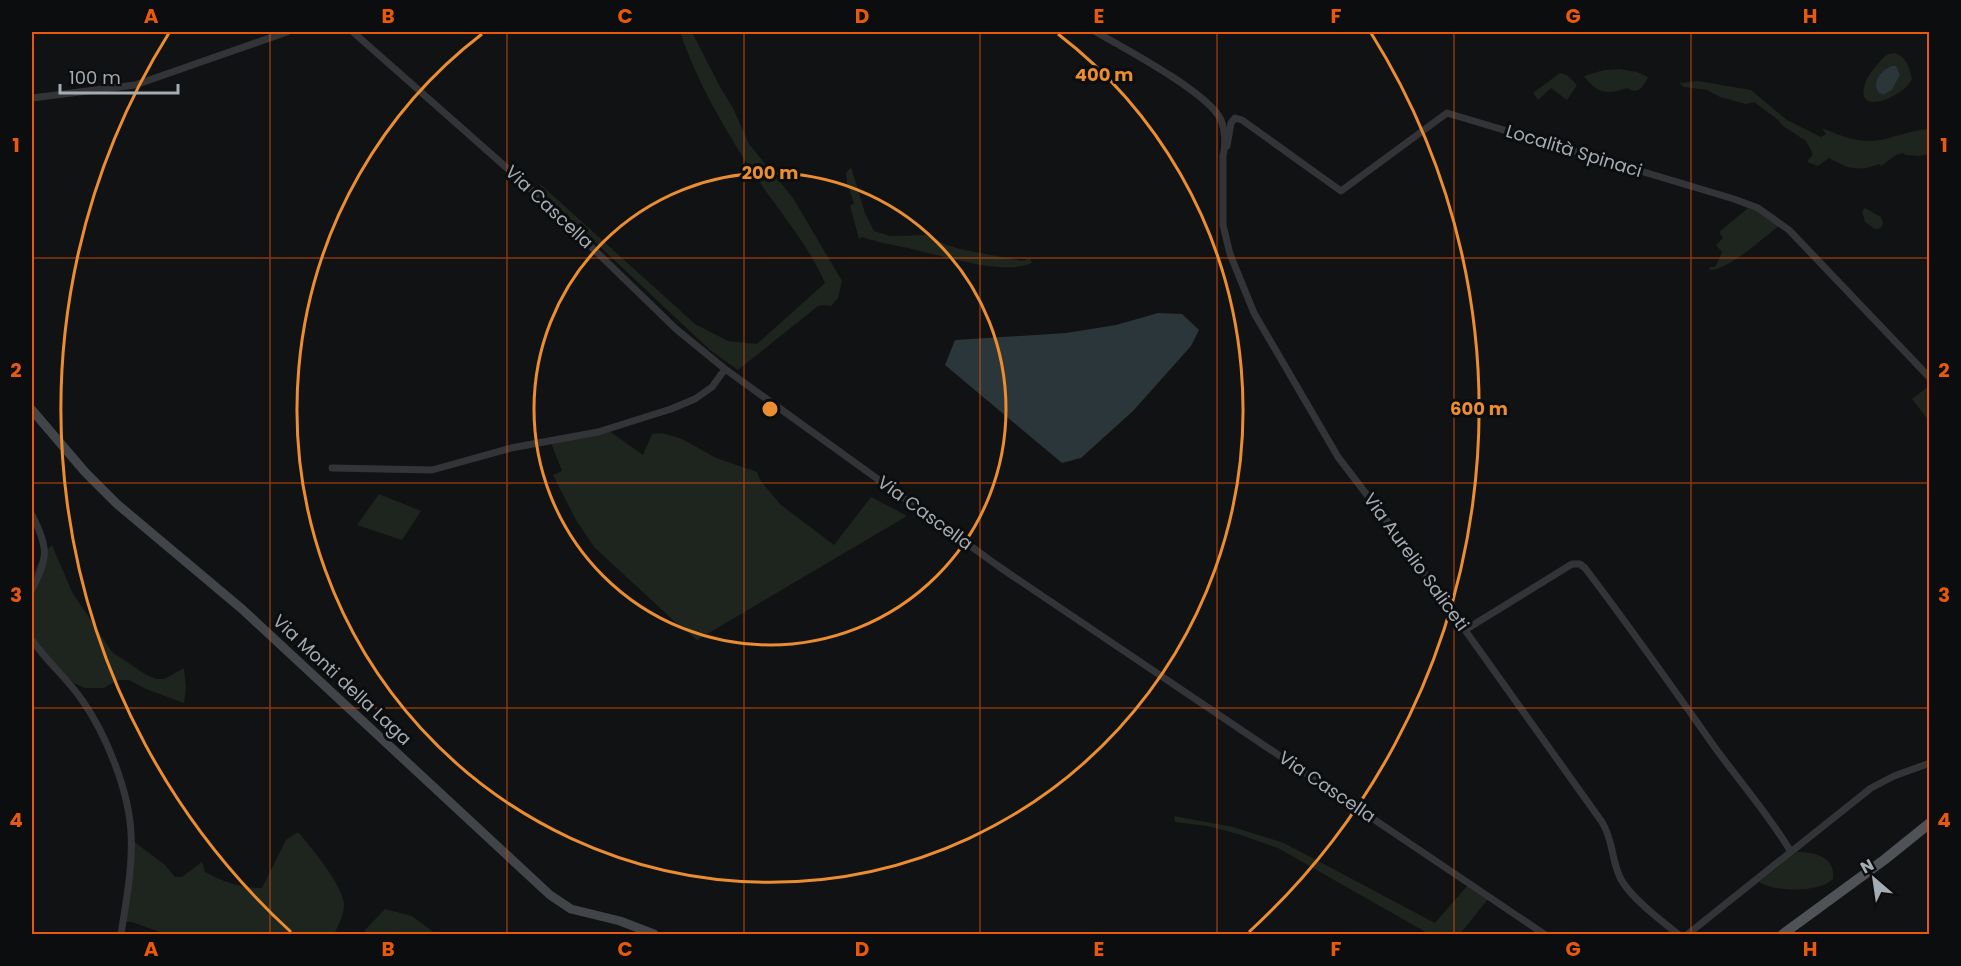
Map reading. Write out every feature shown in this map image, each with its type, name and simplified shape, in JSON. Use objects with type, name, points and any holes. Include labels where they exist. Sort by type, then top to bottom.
[{"type":"main road","points":[[1783,934],[1884,860],[1929,823]]},
{"type":"street","points":[[32,98],[135,85],[287,32]]},
{"type":"street","name":"Via Cascella","points":[[353,32],[542,198],[676,329],[725,369],[1006,571],[1545,934]]},
{"type":"street","name":"Via Aurelio Saliceti","points":[[1096,32],[1175,79],[1216,113],[1222,121],[1225,148],[1223,225],[1230,254],[1254,313],[1338,457],[1390,525],[1602,822],[1611,840],[1617,870],[1623,883],[1655,916],[1678,934]]},
{"type":"street","name":"Località Spinaci","points":[[1223,156],[1232,123],[1235,118],[1242,120],[1341,191],[1447,114],[1734,199],[1758,208],[1788,230],[1929,378]]},
{"type":"street","points":[[332,468],[432,470],[511,448],[598,432],[658,414],[695,399],[712,387],[725,369]]},
{"type":"street","name":"Via Monti della Laga","points":[[32,410],[80,466],[117,504],[242,609],[550,895],[571,909],[620,921],[654,934]]},
{"type":"street","points":[[32,514],[42,538],[45,556],[43,569],[32,589]]},
{"type":"street","points":[[1465,630],[1572,564],[1580,564],[1611,601],[1717,750],[1782,836],[1791,852]]},
{"type":"street","points":[[32,640],[47,662],[70,685],[87,708],[108,748],[118,775],[131,835],[129,875],[121,934]]},
{"type":"street","points":[[1688,934],[1875,785],[1929,763]]},
{"type":"shaded area","points":[[680,32],[692,32],[733,108],[749,144],[793,198],[842,281],[838,298],[831,306],[818,306],[738,370],[710,350],[546,196],[539,183],[695,324],[728,341],[757,344],[825,283],[801,240],[752,171],[721,121],[694,68]]},
{"type":"shaded area","points":[[1895,53],[1905,60],[1912,79],[1907,86],[1890,98],[1873,102],[1866,100],[1863,94],[1866,80],[1888,54]],"holes":[[[1888,67],[1900,75],[1892,90],[1880,75]]]},
{"type":"shaded area","points":[[1892,66],[1896,66],[1900,75],[1892,90],[1884,94],[1879,93],[1876,85],[1878,77]]},
{"type":"shaded area","points":[[1620,69],[1648,77],[1642,87],[1637,90],[1627,88],[1608,92],[1598,90],[1584,76],[1604,70]]},
{"type":"shaded area","points":[[1560,73],[1567,75],[1577,85],[1567,100],[1551,88],[1538,100],[1533,93]]},
{"type":"shaded area","points":[[1698,81],[1751,90],[1787,120],[1821,137],[1826,134],[1822,128],[1847,138],[1866,141],[1929,129],[1929,154],[1919,156],[1903,153],[1896,155],[1881,166],[1879,164],[1858,169],[1829,158],[1818,166],[1807,162],[1813,154],[1806,141],[1783,126],[1754,102],[1746,104],[1720,97],[1707,90],[1684,87],[1679,83]]},
{"type":"shaded area","points":[[851,167],[865,213],[874,231],[890,236],[928,235],[944,244],[960,249],[1022,261],[1030,258],[1032,263],[1005,267],[973,264],[862,237],[859,239],[850,206],[854,203],[847,183],[846,173]]},
{"type":"shaded area","points":[[1748,208],[1761,212],[1779,226],[1725,266],[1709,270],[1710,267],[1715,267],[1722,252],[1716,245],[1723,238],[1719,232]]},
{"type":"shaded area","points":[[1865,208],[1881,217],[1883,223],[1881,228],[1875,229],[1865,222],[1862,211]]},
{"type":"shaded area","points":[[1158,313],[1182,314],[1199,330],[1191,346],[1133,411],[1081,458],[1062,463],[945,365],[955,340],[1066,333],[1116,325]]},
{"type":"shaded area","points":[[1930,387],[1929,421],[1912,399]]},
{"type":"shaded area","points":[[608,430],[643,455],[652,434],[662,433],[682,439],[716,458],[757,472],[760,480],[781,505],[834,545],[871,497],[907,516],[697,640],[594,547],[576,520],[553,475],[562,471],[551,443]]},
{"type":"shaded area","points":[[379,494],[421,511],[402,540],[357,525]]},
{"type":"shaded area","points":[[52,545],[72,592],[112,652],[156,679],[164,679],[184,668],[186,687],[184,703],[129,680],[118,680],[104,688],[85,688],[74,683],[50,664],[32,637],[32,576],[42,556]]},
{"type":"shaded area","points":[[1174,816],[1233,827],[1284,843],[1435,923],[1467,886],[1488,899],[1460,934],[1429,934],[1278,848],[1207,826],[1175,822]]},
{"type":"shaded area","points":[[298,832],[325,866],[341,894],[344,903],[343,911],[334,934],[166,934],[132,922],[124,922],[132,840],[165,865],[175,877],[182,877],[202,862],[205,872],[219,879],[239,886],[262,888],[286,840]]},
{"type":"shaded area","points":[[1797,852],[1823,857],[1831,866],[1833,879],[1818,887],[1797,890],[1775,888],[1759,882]]},
{"type":"shaded area","points":[[385,909],[412,916],[436,934],[366,934],[365,930]]}]
